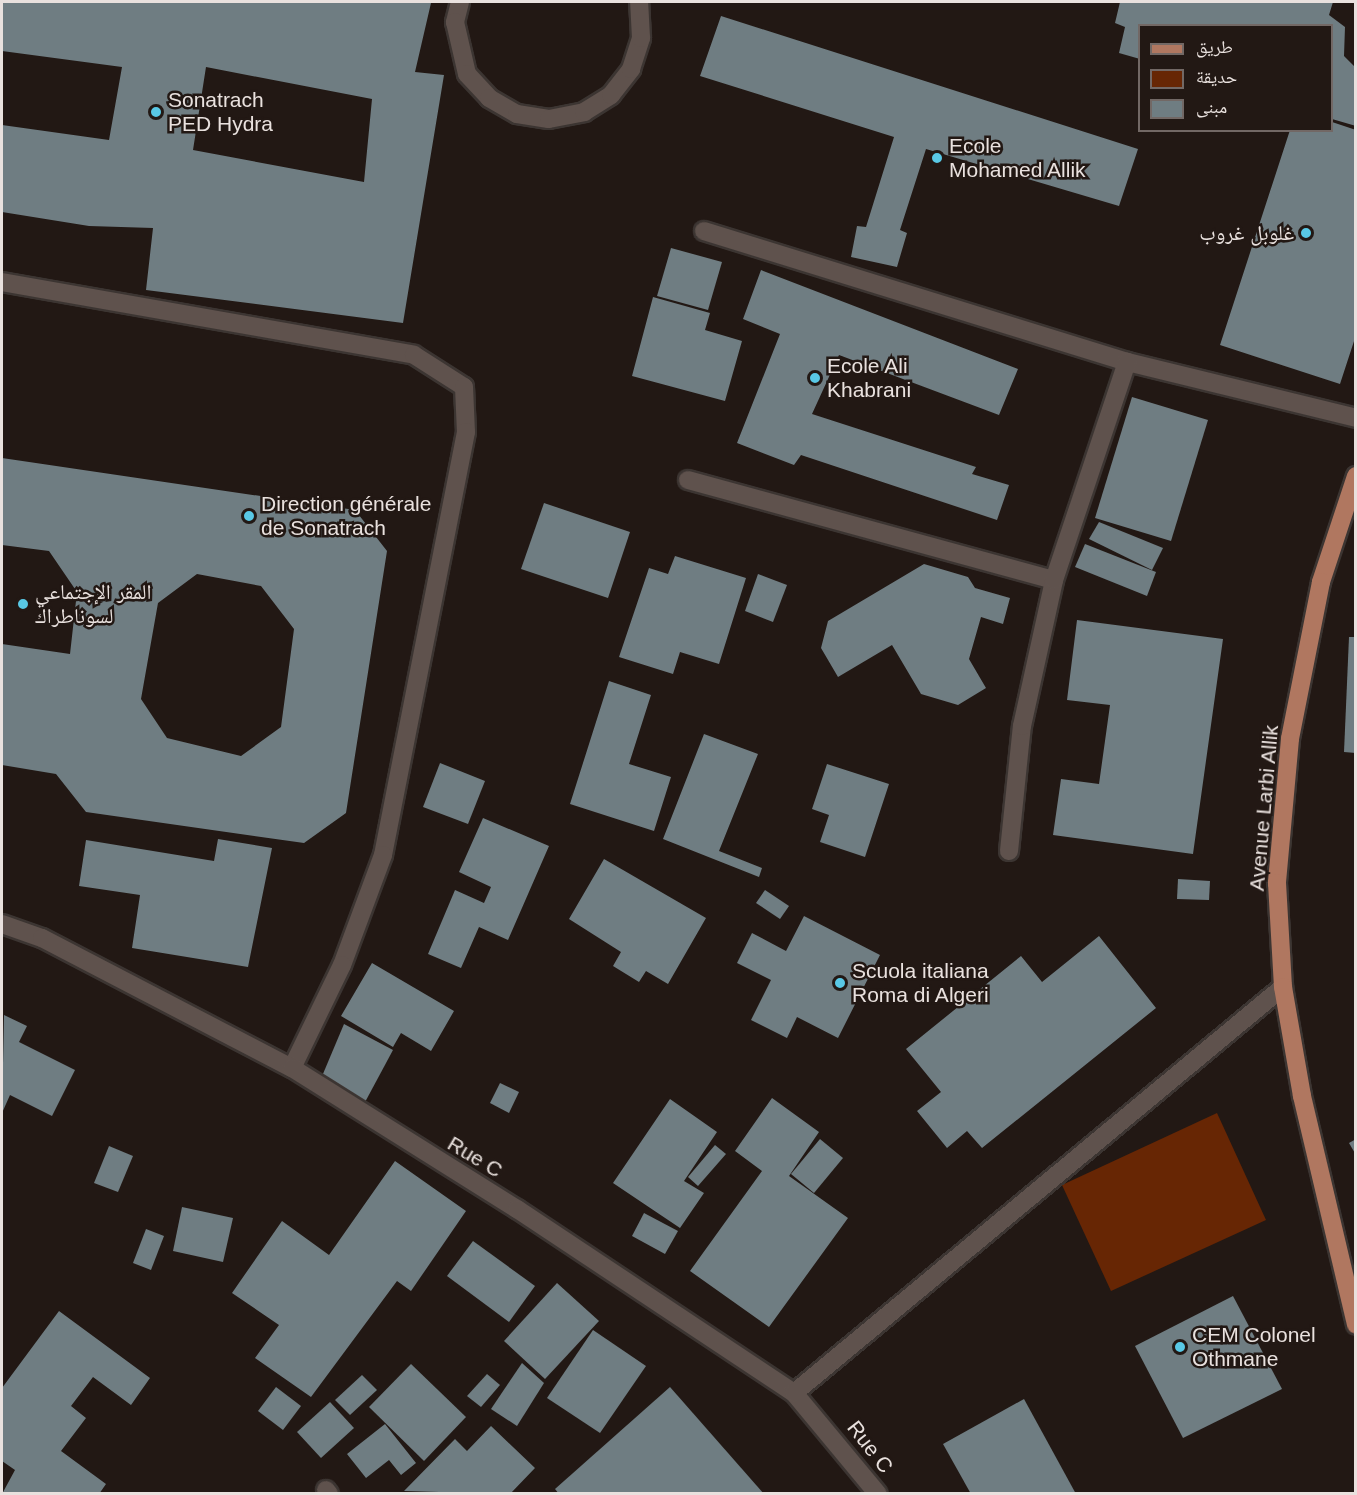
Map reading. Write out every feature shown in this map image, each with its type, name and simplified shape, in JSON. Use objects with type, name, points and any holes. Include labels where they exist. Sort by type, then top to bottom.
[{"type":"main road","name":"Avenue Larbi Allik","points":[[1356,476],[1321,582],[1290,739],[1277,883],[1283,987],[1323,1200],[1356,1325]]},
{"type":"street","points":[[460,2],[455,22],[467,74],[498,104],[517,114],[549,119],[584,112],[611,95],[631,69],[641,38],[639,2]]},
{"type":"street","points":[[704,231],[1127,362],[1356,418]]},
{"type":"street","points":[[2,282],[414,355],[464,387],[466,432],[382,855],[342,965],[292,1068]]},
{"type":"street","points":[[1009,851],[1022,726],[1054,580],[1127,362]]},
{"type":"street","points":[[688,480],[1054,580]]},
{"type":"street","name":"Rue C","points":[[2,924],[42,938],[292,1068],[794,1392],[878,1494]]},
{"type":"street","points":[[794,1392],[1283,987]]},
{"type":"green space","points":[[1217,1113],[1266,1220],[1111,1291],[1062,1185]]},
{"type":"building","name":"Sonatrach PED Hydra","points":[[2,2],[431,3],[415,72],[444,75],[403,323],[146,290],[153,228],[89,226],[2,212],[2,125],[109,140],[122,67],[2,51]],"holes":[[[206,67],[372,99],[364,182],[193,150]]]},
{"type":"building","points":[[1120,2],[1333,2],[1329,15],[1345,27],[1344,56],[1356,68],[1356,126],[1333,119],[1333,24],[1138,24],[1138,58],[1119,53],[1125,27],[1115,23]]},
{"type":"building","points":[[721,16],[1138,149],[1119,206],[926,149],[900,230],[907,233],[897,267],[851,257],[857,226],[866,227],[894,137],[700,76]]},
{"type":"building","name":"غلوبل غروب","points":[[1333,122],[1356,130],[1356,335],[1340,384],[1220,345],[1289,132],[1333,132]]},
{"type":"building","points":[[671,248],[722,262],[708,310],[657,296]]},
{"type":"building","points":[[761,270],[1018,369],[999,415],[839,355],[812,414],[976,467],[972,474],[1009,485],[997,520],[801,455],[794,465],[737,443],[780,334],[743,319]]},
{"type":"building","points":[[653,297],[710,313],[705,330],[742,341],[725,401],[632,376]]},
{"type":"building","points":[[1132,397],[1208,420],[1171,541],[1095,518]]},
{"type":"building","points":[[2,458],[355,510],[387,551],[346,813],[304,843],[86,812],[56,774],[2,765],[2,644],[70,654],[77,592],[49,551],[2,545]],"holes":[[[197,574],[261,586],[294,629],[281,727],[241,756],[167,738],[141,699],[158,603]]]},
{"type":"building","points":[[544,503],[630,532],[608,598],[521,569]]},
{"type":"building","points":[[1099,522],[1163,548],[1152,570],[1089,539]]},
{"type":"building","points":[[1085,544],[1156,572],[1147,596],[1075,567]]},
{"type":"building","points":[[675,556],[746,578],[719,664],[680,652],[673,674],[619,657],[649,568],[668,574]]},
{"type":"building","points":[[924,564],[968,577],[975,588],[1010,598],[1003,624],[981,617],[969,659],[986,688],[958,705],[921,694],[892,645],[838,677],[821,648],[828,621]]},
{"type":"building","points":[[758,574],[787,585],[773,622],[745,611]]},
{"type":"building","points":[[1077,620],[1223,639],[1193,854],[1053,835],[1061,779],[1099,784],[1110,705],[1067,700]]},
{"type":"building","points":[[1349,637],[1356,637],[1356,753],[1344,752]]},
{"type":"building","points":[[609,681],[651,695],[629,764],[671,777],[654,831],[570,804]]},
{"type":"building","points":[[704,734],[758,754],[719,851],[762,868],[759,877],[663,839]]},
{"type":"building","points":[[440,763],[485,781],[468,824],[423,807]]},
{"type":"building","points":[[827,764],[889,784],[865,857],[820,842],[829,815],[812,809]]},
{"type":"building","points":[[483,818],[549,846],[508,940],[479,927],[461,968],[428,954],[455,890],[484,903],[491,887],[459,872]]},
{"type":"building","points":[[218,839],[272,848],[248,967],[132,948],[140,895],[79,886],[86,840],[214,861]]},
{"type":"building","points":[[604,859],[706,918],[668,984],[646,971],[639,982],[613,966],[621,952],[569,919]]},
{"type":"building","points":[[1178,879],[1210,881],[1209,900],[1177,899]]},
{"type":"building","points":[[765,890],[789,906],[780,919],[756,903]]},
{"type":"building","points":[[804,916],[880,955],[838,1038],[797,1017],[787,1038],[751,1020],[771,980],[737,963],[752,933],[786,951]]},
{"type":"building","points":[[1099,936],[1156,1008],[982,1148],[967,1131],[947,1148],[917,1111],[941,1092],[906,1049],[1021,956],[1042,982]]},
{"type":"building","points":[[372,963],[454,1011],[431,1051],[401,1033],[393,1047],[341,1016]]},
{"type":"building","points":[[4,1015],[27,1026],[19,1042],[75,1070],[52,1116],[10,1095],[2,1113]]},
{"type":"building","points":[[344,1024],[393,1050],[364,1104],[320,1081]]},
{"type":"building","points":[[500,1083],[519,1092],[509,1113],[490,1103]]},
{"type":"building","points":[[772,1098],[819,1132],[789,1176],[848,1218],[769,1327],[690,1271],[762,1171],[735,1151]]},
{"type":"building","points":[[670,1099],[717,1132],[684,1181],[704,1193],[680,1228],[613,1183]]},
{"type":"building","points":[[820,1139],[843,1158],[814,1193],[791,1174]]},
{"type":"building","points":[[1356,1139],[1356,1155],[1349,1143]]},
{"type":"building","points":[[715,1145],[726,1154],[698,1186],[688,1177]]},
{"type":"building","points":[[109,1146],[133,1156],[118,1192],[94,1183]]},
{"type":"building","points":[[395,1161],[466,1211],[411,1291],[397,1281],[311,1397],[255,1358],[279,1325],[232,1293],[282,1221],[329,1255]]},
{"type":"building","points":[[182,1207],[233,1218],[223,1262],[173,1251]]},
{"type":"building","points":[[644,1213],[678,1231],[665,1254],[632,1236]]},
{"type":"building","points":[[146,1229],[164,1236],[151,1270],[133,1263]]},
{"type":"building","points":[[473,1241],[535,1286],[509,1322],[447,1276]]},
{"type":"building","points":[[557,1283],[599,1321],[545,1379],[504,1341]]},
{"type":"building","points":[[1233,1296],[1282,1389],[1183,1438],[1135,1346]]},
{"type":"building","points":[[59,1311],[150,1378],[131,1405],[93,1377],[71,1406],[86,1418],[61,1451],[106,1484],[99,1494],[2,1494],[15,1470],[2,1461],[2,1388]]},
{"type":"building","points":[[593,1330],[646,1366],[600,1433],[547,1398]]},
{"type":"building","points":[[522,1363],[544,1383],[517,1426],[491,1409]]},
{"type":"building","points":[[411,1364],[466,1417],[424,1461],[369,1407]]},
{"type":"building","points":[[487,1374],[500,1385],[481,1407],[467,1396]]},
{"type":"building","points":[[362,1375],[377,1390],[350,1415],[335,1400]]},
{"type":"building","points":[[276,1387],[301,1406],[283,1430],[258,1411]]},
{"type":"building","points":[[670,1387],[764,1494],[559,1494],[555,1489]]},
{"type":"building","points":[[1024,1399],[1076,1494],[971,1494],[943,1444]]},
{"type":"building","points":[[330,1402],[354,1428],[321,1458],[297,1432]]},
{"type":"building","points":[[385,1424],[416,1463],[401,1475],[389,1460],[366,1478],[347,1454]]},
{"type":"building","points":[[491,1426],[535,1468],[510,1494],[404,1491],[455,1439],[467,1451]]},
{"type":"place","name":"Sonatrach PED Hydra","points":[[156,112]]},
{"type":"place","name":"Ecole Mohamed Allik","points":[[937,158]]},
{"type":"place","name":"غلوبل غروب","points":[[1306,233]]},
{"type":"place","name":"Ecole Ali Khabrani","points":[[815,378]]},
{"type":"place","name":"Direction générale de Sonatrach","points":[[249,516]]},
{"type":"place","name":"المقر الإجتماعي لسوناطراك","points":[[23,604]]},
{"type":"place","name":"Scuola italiana Roma di Algeri","points":[[840,983]]},
{"type":"place","name":"CEM Colonel Othmane","points":[[1180,1347]]}]
